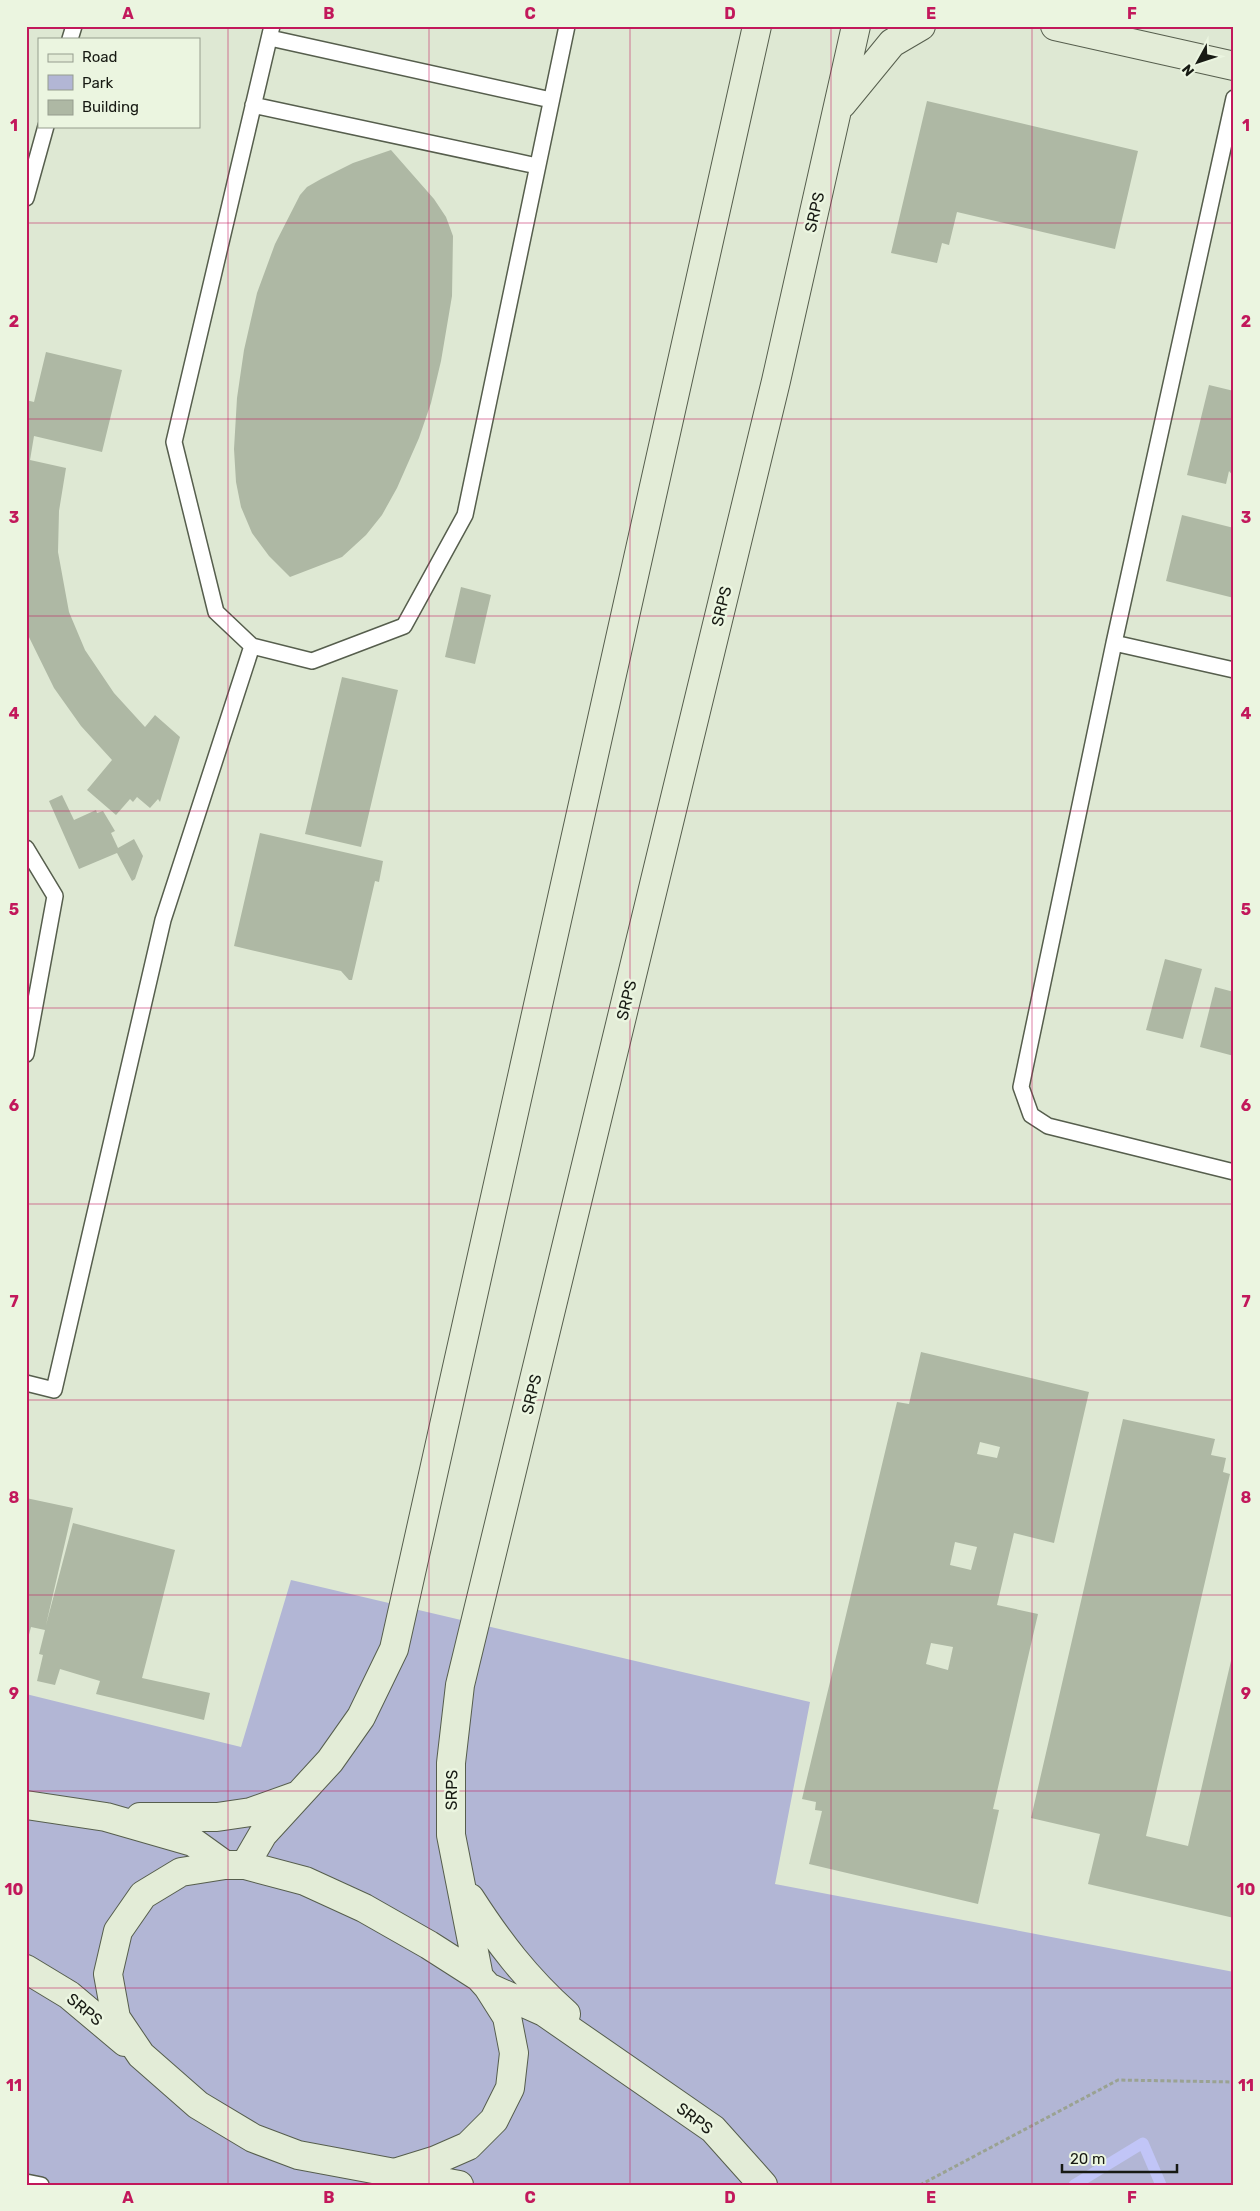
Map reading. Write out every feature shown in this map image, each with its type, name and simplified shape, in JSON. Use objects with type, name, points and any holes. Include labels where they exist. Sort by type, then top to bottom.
[{"type":"main road","points":[[459,2185],[298,2155],[253,2138],[198,2105],[141,2055],[116,2018],[108,1974],[118,1931],[143,1895],[181,1872],[235,1865],[330,1761],[361,1717],[394,1649],[757,26]]},
{"type":"main road","name":"SRPS","points":[[763,2185],[713,2129],[605,2052],[544,2012],[484,1982],[451,1835],[451,1763],[460,1685],[776,381],[856,26]]},
{"type":"main road","points":[[838,109],[892,43],[921,26]]},
{"type":"main road","points":[[1055,26],[1234,66]]},
{"type":"main road","points":[[106,1817],[217,1817],[251,1812],[300,1795]]},
{"type":"main road","points":[[26,1805],[106,1817],[193,1842],[235,1865],[305,1881],[364,1908],[429,1945],[484,1982],[507,2017],[514,2053],[510,2088],[494,2120],[468,2146],[436,2160],[394,2172]]},
{"type":"main road","points":[[461,1884],[496,1940],[525,1974],[605,2052]]},
{"type":"main road","name":"SRPS","points":[[26,1969],[69,1995],[141,2055]]},
{"type":"lane","points":[[70,38],[74,26]]},
{"type":"lane","points":[[551,100],[271,32],[174,442],[216,612],[252,646],[312,661],[404,626],[465,515],[567,26]]},
{"type":"lane","points":[[1234,98],[1227,151],[1114,643],[1021,1087],[1031,1115],[1048,1126],[1234,1172]]},
{"type":"lane","points":[[254,105],[537,166]]},
{"type":"lane","points":[[26,198],[45,128]]},
{"type":"lane","points":[[1114,643],[1234,670]]},
{"type":"lane","points":[[26,1383],[54,1390],[163,920],[252,646]]},
{"type":"lane","points":[[26,848],[55,896],[26,1054]]},
{"type":"lane","points":[[26,2182],[41,2185]]},
{"type":"path","points":[[920,2185],[1118,2080],[1234,2082]]},
{"type":"green space","points":[[291,1580],[810,1702],[775,1884],[1234,1972],[1234,2185],[26,2185],[26,1694],[241,1747]]},
{"type":"building","points":[[927,101],[1138,151],[1115,249],[957,212],[949,245],[942,243],[937,263],[891,253]]},
{"type":"building","points":[[391,150],[434,199],[446,217],[453,236],[452,296],[441,361],[431,403],[419,438],[397,488],[382,515],[366,535],[342,557],[290,577],[269,556],[252,533],[241,507],[236,482],[234,449],[237,398],[244,350],[257,293],[275,244],[300,195],[307,187],[353,163]]},
{"type":"building","points":[[46,352],[122,370],[102,452],[34,436],[30,460],[66,468],[59,511],[58,552],[69,612],[85,650],[114,693],[145,727],[155,715],[180,737],[160,802],[158,799],[150,808],[137,797],[133,802],[130,799],[116,815],[87,790],[112,760],[81,726],[54,688],[26,631],[26,400],[34,402]]},
{"type":"building","points":[[1209,385],[1234,391],[1234,477],[1229,471],[1226,484],[1187,475]]},
{"type":"building","points":[[1182,515],[1234,528],[1234,598],[1166,581]]},
{"type":"building","points":[[461,587],[491,595],[475,664],[445,657]]},
{"type":"building","points":[[342,677],[398,690],[361,847],[305,834]]},
{"type":"building","points":[[62,795],[74,820],[96,810],[97,813],[103,811],[115,831],[111,833],[118,848],[134,839],[143,856],[135,879],[132,881],[117,853],[79,869],[49,801]]},
{"type":"building","points":[[260,833],[383,861],[379,882],[375,881],[352,980],[349,980],[341,971],[234,946]]},
{"type":"building","points":[[1165,959],[1202,969],[1183,1039],[1146,1030]]},
{"type":"building","points":[[1215,987],[1234,992],[1234,1056],[1200,1047]]},
{"type":"building","points":[[921,1352],[1089,1392],[1054,1543],[1014,1533],[997,1605],[1038,1614],[993,1809],[999,1810],[978,1904],[809,1864],[822,1811],[815,1810],[816,1802],[802,1799],[897,1402],[909,1404]],"holes":[[[980,1442],[1000,1447],[997,1458],[977,1454]],[[955,1542],[977,1547],[971,1570],[950,1565]],[[931,1643],[953,1647],[948,1670],[926,1664]]]},
{"type":"building","points":[[1123,1419],[1215,1439],[1211,1455],[1226,1458],[1223,1472],[1230,1474],[1146,1836],[1188,1846],[1234,1648],[1234,1918],[1088,1884],[1100,1834],[1031,1818]]},
{"type":"building","points":[[26,1498],[73,1508],[46,1625],[73,1523],[175,1550],[142,1678],[210,1693],[204,1720],[96,1694],[100,1681],[60,1669],[55,1685],[37,1681],[43,1655],[39,1654],[45,1630],[31,1627],[26,1646]]},
{"type":"waterway","points":[[1074,2185],[1143,2143],[1161,2185]]}]
